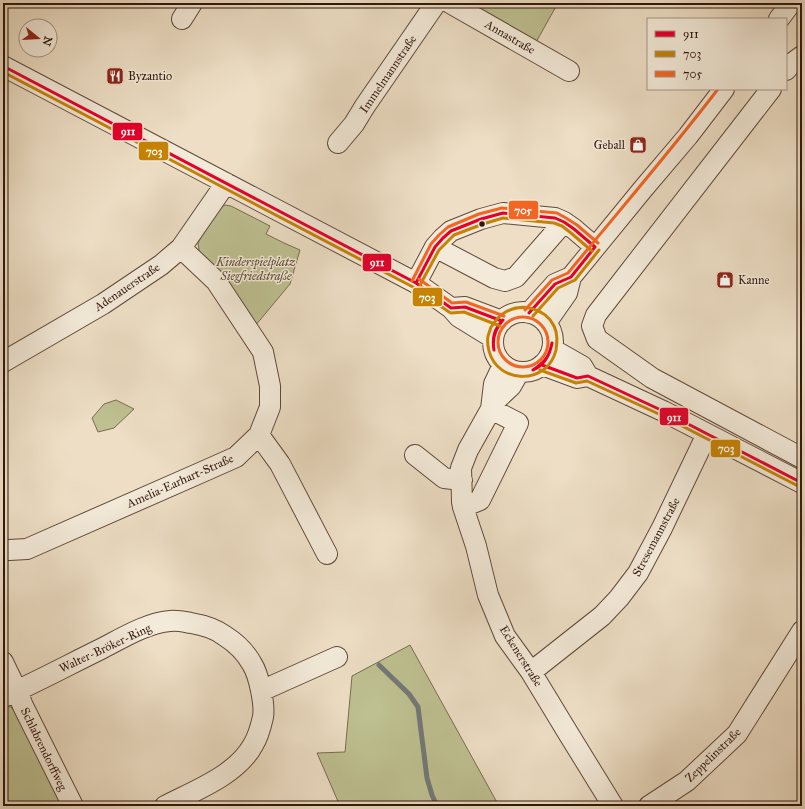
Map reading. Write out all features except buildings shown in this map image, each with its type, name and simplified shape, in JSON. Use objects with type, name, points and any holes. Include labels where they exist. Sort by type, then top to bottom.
[{"type":"street","name":"Immelmannstraße","points":[[338,143],[350,122],[365,106],[436,3]]},
{"type":"street","name":"Annastraße","points":[[450,3],[569,71]]},
{"type":"street","points":[[780,18],[791,3]]},
{"type":"street","points":[[3,66],[416,283],[451,308],[460,317],[498,329]]},
{"type":"street","points":[[537,318],[555,284],[571,277],[688,136],[723,90]]},
{"type":"street","points":[[770,90],[596,315],[592,326],[598,339],[652,378],[802,458]]},
{"type":"street","name":"Adenauerstraße","points":[[3,362],[103,304],[161,265],[181,248],[226,183]]},
{"type":"street","points":[[416,283],[435,247],[451,231],[481,219],[503,213],[555,218],[574,229],[595,247]]},
{"type":"street","points":[[435,247],[494,278],[505,281],[516,277],[564,222]]},
{"type":"street","name":"Amelia-Earhart-Straße","points":[[3,549],[27,549],[236,457],[258,435],[270,407],[270,386],[263,352],[216,281],[181,248]]},
{"type":"street","points":[[519,313],[537,318],[550,331],[553,340],[547,357],[535,370],[527,372],[511,368],[497,357],[493,348],[498,329],[510,315],[519,313]]},
{"type":"street","points":[[547,357],[577,378],[588,376],[663,411],[802,482]]},
{"type":"street","name":"Eckenerstraße","points":[[511,368],[494,384],[491,406],[468,450],[461,468],[463,507],[476,546],[488,595],[505,636],[531,672],[613,806]]},
{"type":"street","points":[[463,507],[480,500],[518,423],[491,406]]},
{"type":"street","name":"Stresemannstraße","points":[[531,672],[602,616],[619,598],[638,573],[662,528],[707,434]]},
{"type":"street","points":[[258,435],[280,464],[327,554]]},
{"type":"street","points":[[415,455],[444,478],[462,480]]},
{"type":"street","name":"Walter-Bröker-Ring","points":[[10,694],[135,632],[160,623],[172,621],[183,622],[204,626],[224,635],[246,655],[253,664],[257,674],[264,715],[258,733],[253,745],[245,757],[230,770],[215,781],[165,806]]},
{"type":"street","name":"Zeppelinstraße","points":[[649,806],[687,781],[737,734],[802,631]]},
{"type":"street","points":[[261,691],[337,657]]},
{"type":"street","name":"Schlabrendorffweg","points":[[3,662],[10,694],[23,706],[73,806]]},
{"type":"green space","points":[[465,3],[558,3],[535,44]]},
{"type":"green space","name":"Kinderspielplatz Siegfriedstraße","points":[[225,205],[231,206],[270,226],[266,234],[300,250],[290,284],[255,326],[200,257],[198,243],[220,208]]},
{"type":"green space","points":[[116,400],[134,409],[114,428],[98,432],[92,418],[104,404]]},
{"type":"green space","points":[[410,645],[499,806],[340,806],[317,753],[345,752],[352,676]]},
{"type":"green space","points":[[3,705],[11,707],[16,713],[63,806],[3,806]]},
{"type":"waterway","points":[[379,665],[409,694],[418,707],[427,778],[437,806]]},
{"type":"transit line","name":"911","points":[[3,66],[416,283],[451,308],[465,307],[502,321]]},
{"type":"transit line","name":"703","points":[[3,72],[413,287],[449,312],[464,312],[500,326]]},
{"type":"transit line","name":"705","points":[[525,310],[552,280],[568,273],[663,159],[717,90]]},
{"type":"transit line","name":"705","points":[[412,281],[431,244],[448,227],[479,214],[502,208],[557,213],[577,225],[598,243]]},
{"type":"transit line","name":"911","points":[[416,283],[435,247],[451,231],[481,219],[503,213],[555,218],[574,229],[595,247]]},
{"type":"transit line","name":"703","points":[[420,285],[439,250],[454,235],[503,218],[554,223],[562,226],[592,251]]},
{"type":"transit line","name":"911","points":[[529,313],[555,284],[571,277],[595,247]]},
{"type":"transit line","name":"703","points":[[533,316],[558,288],[575,280],[599,250]]},
{"type":"transit line","name":"705","points":[[419,279],[452,303],[466,302],[504,316]]},
{"type":"transit line","name":"703","points":[[491,327],[488,338],[489,351],[494,362],[502,370],[512,375],[534,375],[543,370],[551,361],[556,350],[556,332],[550,320],[539,311],[525,308],[511,310],[500,316],[492,326]]},
{"type":"transit line","name":"705","points":[[523,317],[532,319],[543,328],[548,342],[546,351],[537,362],[523,367],[514,365],[503,356],[498,342],[500,333],[509,322],[523,317]]},
{"type":"transit line","name":"911","points":[[494,350],[494,334],[503,320]]},
{"type":"transit line","name":"911","points":[[494,350],[493,342],[495,334],[503,320]]},
{"type":"transit line","name":"911","points":[[533,370],[546,358],[550,352],[552,343]]},
{"type":"transit line","name":"911","points":[[533,370],[544,362],[550,351],[552,343]]},
{"type":"transit line","name":"911","points":[[542,365],[577,378],[588,376],[663,411],[802,483]]},
{"type":"transit line","name":"703","points":[[540,370],[576,383],[587,381],[661,415],[800,487]]},
{"type":"place","name":"Byzantio","points":[[115,76]]},
{"type":"place","name":"Geball","points":[[638,145]]},
{"type":"place","name":"Kanne","points":[[725,280]]}]
